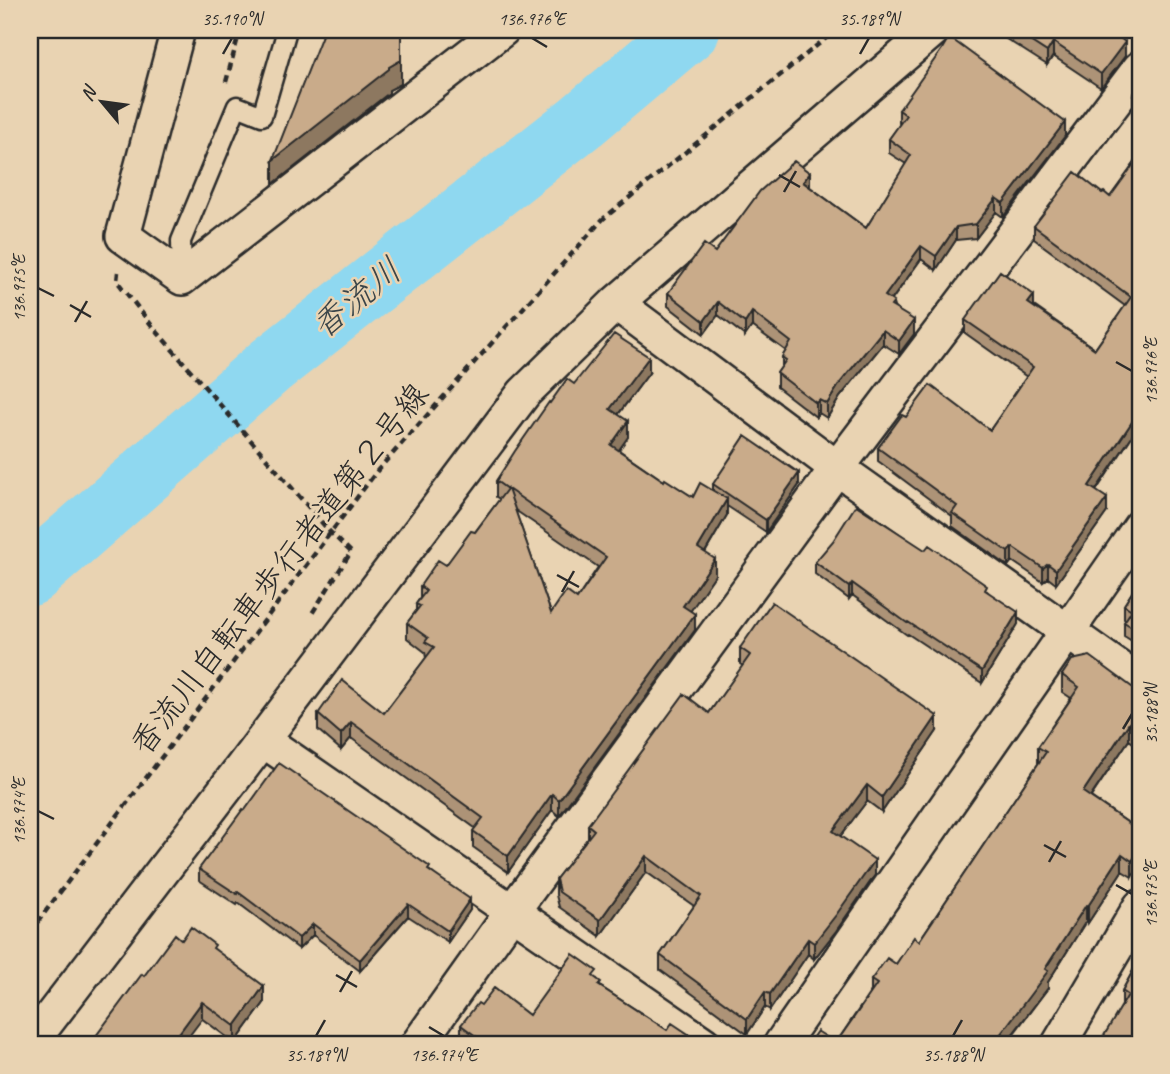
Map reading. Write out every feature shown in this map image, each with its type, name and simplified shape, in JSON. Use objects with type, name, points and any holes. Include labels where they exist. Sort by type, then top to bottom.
[{"type":"street","points":[[178,30],[123,236],[182,278],[502,30]]},
{"type":"street","points":[[30,1044],[524,393],[616,303],[933,30]]},
{"type":"street","points":[[418,1044],[837,468],[1140,68]]},
{"type":"street","points":[[616,303],[837,468],[1140,683]]},
{"type":"street","points":[[781,1044],[1140,527]]},
{"type":"street","points":[[263,740],[704,1044]]},
{"type":"street","points":[[1059,1044],[1140,907]]},
{"type":"lane","points":[[182,278],[181,241],[237,106],[262,116],[287,30]]},
{"type":"path","name":"香流川自転車歩行者道第２号線","points":[[30,932],[377,471],[603,219],[836,30]]},
{"type":"path","points":[[153,327],[330,532]]},
{"type":"building","points":[[324,30],[401,30],[401,60],[273,160]]},
{"type":"building","points":[[1013,30],[1115,30],[1114,33],[1125,42],[1101,74],[1053,42],[1047,52]]},
{"type":"building","points":[[949,37],[1065,122],[1003,203],[996,198],[976,224],[956,227],[936,256],[921,246],[885,296],[894,302],[891,306],[914,320],[899,341],[883,330],[840,383],[827,404],[819,400],[816,403],[777,373],[786,360],[782,357],[791,342],[752,312],[745,323],[718,302],[704,321],[668,293],[704,244],[715,252],[760,191],[794,161],[810,173],[803,182],[866,228],[911,155],[889,139],[906,115],[899,110]]},
{"type":"building","points":[[1140,86],[1140,99],[1133,95]]},
{"type":"building","points":[[1139,157],[1140,410],[1089,486],[1107,498],[1056,570],[1048,564],[1043,568],[1012,547],[1008,552],[952,513],[957,506],[878,448],[902,415],[906,417],[930,385],[990,430],[1033,367],[965,320],[1000,271],[1034,295],[1028,303],[1095,349],[1131,297],[1034,226],[1075,172],[1110,197]]},
{"type":"building","points":[[614,334],[649,357],[610,409],[628,421],[611,445],[693,497],[700,483],[727,499],[698,548],[715,559],[683,606],[695,614],[559,800],[552,794],[508,856],[473,831],[483,818],[351,722],[341,734],[318,714],[342,680],[384,713],[434,647],[425,642],[428,638],[407,623],[420,606],[416,604],[426,591],[420,586],[438,560],[446,565],[471,531],[475,532],[507,489],[496,481],[515,451],[567,379],[574,384]],"holes":[[[508,489],[606,557],[577,599],[566,591],[551,613]]]},
{"type":"building","points":[[745,436],[799,473],[766,520],[713,484]]},
{"type":"building","points":[[856,505],[925,550],[929,545],[987,586],[985,590],[1018,612],[982,671],[907,623],[852,583],[849,587],[815,562],[833,541]]},
{"type":"building","points":[[1140,580],[1140,632],[1124,622],[1132,610],[1124,605]]},
{"type":"building","points":[[772,602],[937,716],[882,797],[867,785],[833,831],[875,860],[814,943],[808,939],[770,994],[765,992],[747,1019],[660,955],[701,896],[646,856],[600,920],[559,892],[556,879],[594,830],[588,825],[684,694],[709,713],[750,655],[740,648]]},
{"type":"building","points":[[1090,656],[1140,693],[1140,723],[1136,729],[1129,723],[1083,792],[1140,831],[1140,849],[1132,861],[1122,854],[1088,906],[1086,905],[1045,969],[1048,971],[997,1039],[1006,1044],[808,1044],[817,1031],[836,1043],[877,984],[871,980],[887,958],[896,964],[914,937],[919,941],[1046,752],[1038,747],[1079,687],[1062,675],[1072,660]]},
{"type":"building","points":[[279,763],[430,867],[428,870],[470,899],[448,931],[408,904],[360,960],[313,924],[299,938],[238,892],[237,894],[199,869]]},
{"type":"building","points":[[191,927],[215,945],[213,948],[264,986],[235,1026],[202,1002],[171,1044],[90,1044],[175,934],[182,940]]},
{"type":"building","points":[[573,954],[597,971],[593,976],[601,982],[598,985],[667,1030],[672,1023],[693,1037],[712,1044],[478,1044],[481,1040],[461,1025],[494,988],[529,1015]]},
{"type":"building","points":[[1140,958],[1140,1044],[1099,1044],[1128,995],[1122,991]]},
{"type":"waterway","name":"香流川","points":[[30,576],[270,366],[582,121],[690,30]]}]
